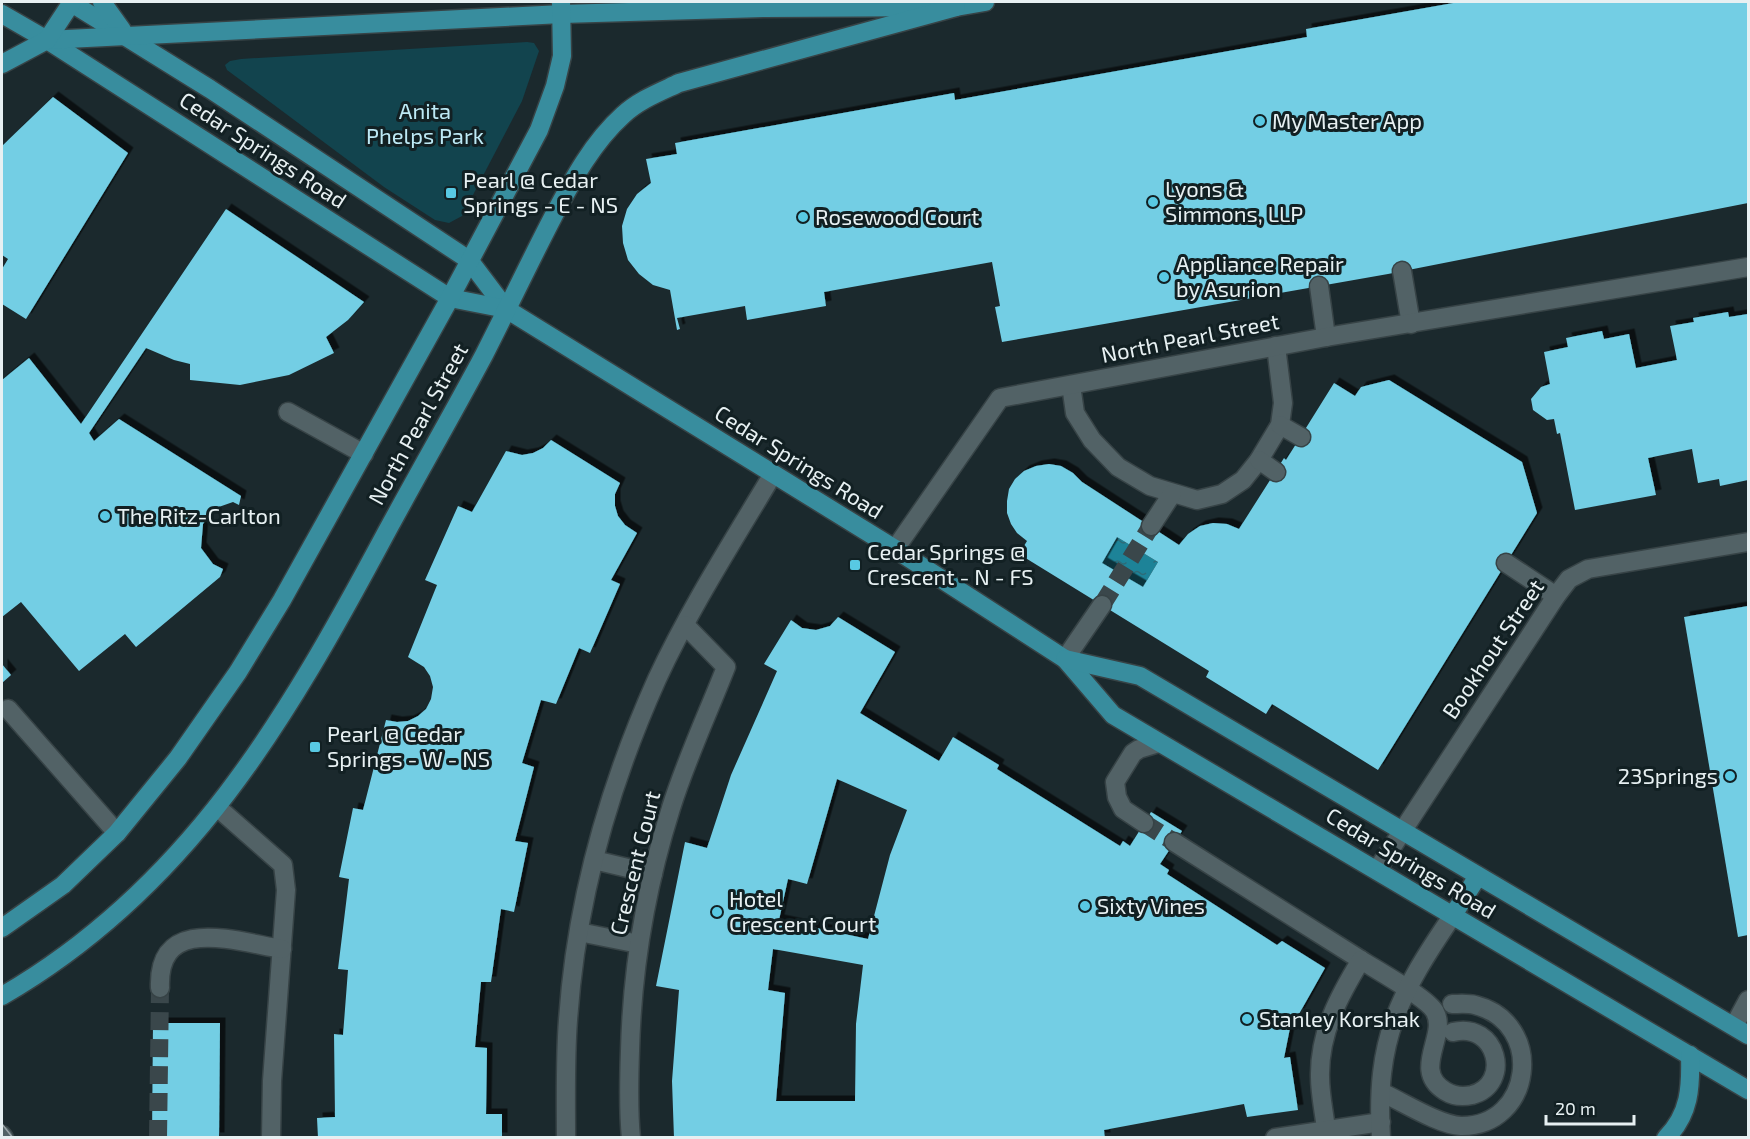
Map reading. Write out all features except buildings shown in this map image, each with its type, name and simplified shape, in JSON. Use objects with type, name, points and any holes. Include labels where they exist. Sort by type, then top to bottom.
[{"type":"main road","name":"Cedar Springs Road","points":[[71,2],[220,96],[469,260],[506,309]]},
{"type":"main road","points":[[47,40],[71,2]]},
{"type":"main road","name":"Cedar Springs Road","points":[[102,2],[127,37]]},
{"type":"main road","points":[[2,64],[47,40],[127,37],[562,8],[985,2]]},
{"type":"main road","name":"North Pearl Street","points":[[2,996],[32,978],[82,942],[127,904],[185,846],[218,807],[249,764],[309,673],[348,605],[485,353],[572,182],[607,130],[625,113],[648,98],[679,83],[955,4]]},
{"type":"main road","name":"North Pearl Street","points":[[2,928],[63,885],[117,832],[178,758],[238,672],[282,600],[450,298],[539,130],[555,86],[562,57],[562,8]]},
{"type":"main road","name":"Cedar Springs Road","points":[[2,14],[47,40],[450,298],[506,309],[896,549],[1065,659],[1113,715],[1749,1090]]},
{"type":"main road","name":"Cedar Springs Road","points":[[1065,659],[1140,676],[1741,1031]]},
{"type":"main road","points":[[1454,915],[1478,876]]},
{"type":"main road","points":[[1666,1137],[1683,1115],[1688,1101],[1691,1086],[1690,1055]]},
{"type":"street","name":"North Pearl Street","points":[[896,549],[1000,398],[1326,337],[1749,267]]},
{"type":"street","points":[[1402,271],[1411,324]]},
{"type":"street","points":[[1319,286],[1326,337]]},
{"type":"street","points":[[1071,385],[1075,413],[1099,447],[1118,467],[1150,486],[1197,500],[1222,495],[1243,480],[1280,425],[1283,403],[1276,346]]},
{"type":"street","points":[[288,412],[364,454]]},
{"type":"street","points":[[1280,425],[1301,437]]},
{"type":"street","points":[[1258,460],[1276,472]]},
{"type":"street","name":"Crescent Court","points":[[566,1137],[565,1077],[568,1018],[579,932],[594,860],[615,787],[634,732],[658,678],[685,625],[773,474]]},
{"type":"street","points":[[1151,526],[1172,494]]},
{"type":"street","name":"Bookhout Street","points":[[1377,870],[1569,579],[1588,569],[1749,542]]},
{"type":"street","points":[[1506,563],[1556,596]]},
{"type":"street","points":[[1065,659],[1102,605]]},
{"type":"street","name":"Crescent Court","points":[[632,1137],[629,1072],[631,1018],[639,944],[653,874],[671,806],[726,667],[685,625]]},
{"type":"street","points":[[8,710],[117,832]]},
{"type":"street","points":[[1144,823],[1123,809],[1117,797],[1115,782],[1133,753],[1139,748],[1159,743]]},
{"type":"street","points":[[218,807],[283,865],[286,890],[272,1081],[271,1137]]},
{"type":"street","points":[[1174,842],[1407,988],[1435,1009],[1439,1022],[1430,1061],[1431,1072],[1436,1083],[1444,1091],[1455,1096],[1477,1094],[1493,1077],[1496,1066],[1495,1055],[1482,1036],[1472,1031],[1452,1032]]},
{"type":"street","points":[[594,860],[653,874]]},
{"type":"street","points":[[1275,1137],[1326,1129],[1381,1130],[1382,1062],[1391,1025],[1422,960],[1454,915]]},
{"type":"street","points":[[579,932],[639,944]]},
{"type":"street","points":[[160,988],[159,974],[164,960],[173,948],[185,940],[200,936],[282,949]]},
{"type":"street","points":[[1326,1129],[1320,1078],[1323,1041],[1338,998],[1361,960]]},
{"type":"street","points":[[1741,1031],[1749,1000]]},
{"type":"street","points":[[1381,1092],[1442,1123],[1462,1126],[1482,1122],[1500,1113],[1514,1098],[1522,1079],[1523,1059],[1519,1040],[1508,1023],[1492,1011],[1472,1004],[1452,1004]]},
{"type":"green space","name":"Anita Phelps Park","points":[[534,43],[539,51],[522,101],[462,216],[449,223],[435,220],[384,187],[227,70],[225,65],[230,61],[241,59]]},
{"type":"water","points":[[1117,537],[1158,562],[1143,587],[1102,563]]},
{"type":"tunnel","points":[[1102,605],[1151,526]]},
{"type":"tunnel","points":[[1144,823],[1174,842]]},
{"type":"tunnel","points":[[158,1138],[160,988]]},
{"type":"tram line","points":[[2,1124],[13,1138]]},
{"type":"place","name":"My Master App","points":[[1260,121]]},
{"type":"place","name":"Pearl @ Cedar Springs - E - NS","points":[[451,193]]},
{"type":"place","name":"Lyons & Simmons, LLP","points":[[1153,202]]},
{"type":"place","name":"Rosewood Court","points":[[803,217]]},
{"type":"place","name":"Appliance Repair by Asurion","points":[[1164,277]]},
{"type":"place","name":"The Ritz-Carlton","points":[[105,516]]},
{"type":"place","name":"Cedar Springs @ Crescent - N - FS","points":[[855,565]]},
{"type":"place","name":"Pearl @ Cedar Springs - W - NS","points":[[315,747]]},
{"type":"place","name":"23Springs","points":[[1730,776]]},
{"type":"place","name":"Sixty Vines","points":[[1085,906]]},
{"type":"place","name":"Hotel Crescent Court","points":[[717,912]]},
{"type":"place","name":"Stanley Korshak","points":[[1247,1019]]}]
